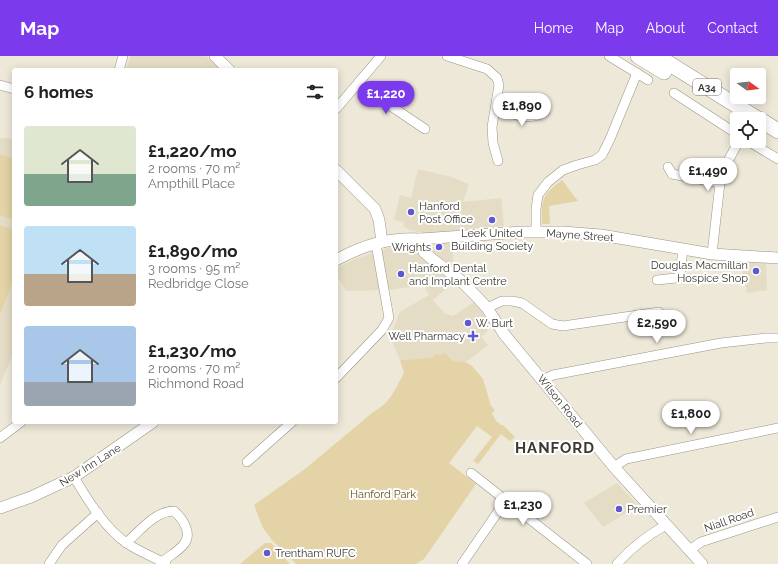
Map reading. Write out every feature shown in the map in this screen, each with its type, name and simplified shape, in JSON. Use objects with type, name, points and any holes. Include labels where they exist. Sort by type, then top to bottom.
[{"type":"highway","name":"A34","points":[[638,56],[730,113]]},
{"type":"highway","name":"A34","points":[[657,56],[748,112]]},
{"type":"highway","name":"A34","points":[[766,123],[778,131]]},
{"type":"highway","points":[[766,135],[778,142]]},
{"type":"street","points":[[120,68],[123,56]]},
{"type":"street","points":[[215,56],[227,68]]},
{"type":"street","points":[[338,107],[381,56]]},
{"type":"street","points":[[447,56],[472,60],[487,69],[497,78],[499,85],[492,126],[493,143],[498,161]]},
{"type":"street","points":[[609,56],[648,80]]},
{"type":"street","points":[[536,232],[536,209],[538,195],[548,182],[563,170],[577,164],[595,160],[602,154],[610,139],[638,73]]},
{"type":"street","points":[[358,84],[425,129]]},
{"type":"street","points":[[0,85],[12,88]]},
{"type":"street","points":[[675,96],[730,130]]},
{"type":"street","points":[[496,108],[525,117],[533,117],[545,112]]},
{"type":"street","points":[[712,254],[720,183],[723,170],[735,148]]},
{"type":"street","points":[[759,148],[778,160]]},
{"type":"street","points":[[338,172],[375,209],[379,220],[379,243],[389,318],[382,330],[338,376]]},
{"type":"street","points":[[669,173],[720,183]]},
{"type":"street","name":"Mayne Street","points":[[379,243],[403,238],[421,240],[536,232],[601,235],[712,254],[778,258]]},
{"type":"street","name":"Wilson Road","points":[[421,240],[427,255],[459,279],[487,308],[501,330],[614,467],[702,564]]},
{"type":"street","points":[[338,259],[361,248],[379,243]]},
{"type":"street","points":[[657,280],[676,278],[680,275],[683,250]]},
{"type":"street","points":[[487,308],[502,301],[522,303],[552,324],[563,326],[659,312]]},
{"type":"street","points":[[543,380],[553,374],[721,343],[778,338]]},
{"type":"street","points":[[0,438],[18,424]]},
{"type":"street","name":"New Inn Lane","points":[[0,508],[31,497],[74,477],[151,424]]},
{"type":"street","points":[[246,462],[290,424]]},
{"type":"street","points":[[614,467],[626,459],[778,428]]},
{"type":"street","points":[[471,473],[581,562]]},
{"type":"street","points":[[74,477],[89,502],[126,543],[164,563],[185,543],[187,535],[184,522],[174,511],[167,511],[158,515],[126,543]]},
{"type":"street","points":[[462,564],[506,500]]},
{"type":"street","points":[[49,564],[62,545],[98,513]]},
{"type":"street","name":"Niall Road","points":[[690,550],[701,542],[778,516]]},
{"type":"street","points":[[618,564],[632,549],[655,531],[666,525]]},
{"type":"shaded area","points":[[131,56],[206,56],[220,68],[127,68]]},
{"type":"shaded area","points":[[0,138],[12,139],[12,357],[0,385]]},
{"type":"shaded area","points":[[418,169],[451,177],[469,184],[463,202],[501,198],[504,226],[462,229],[426,234],[410,230],[403,226],[404,222],[394,220],[400,195],[411,198]]},
{"type":"shaded area","points":[[453,241],[453,263],[456,269],[435,254],[433,249],[434,244]]},
{"type":"shaded area","points":[[402,245],[412,247],[454,282],[433,300],[444,313],[453,316],[474,302],[490,323],[488,331],[481,337],[488,345],[469,360],[462,363],[439,356],[432,358],[400,360],[390,337],[400,312],[429,295],[424,285],[389,290],[346,291],[338,277],[338,267],[355,259]]},
{"type":"shaded area","points":[[741,262],[766,263],[767,290],[747,293]]},
{"type":"shaded area","points":[[617,483],[638,506],[603,527],[584,503]]},
{"type":"green space","points":[[0,154],[12,158],[12,219],[0,215]]},
{"type":"green space","points":[[562,180],[578,201],[549,206],[550,224],[542,224],[544,199],[550,190]]},
{"type":"green space","points":[[0,225],[12,229],[12,283],[0,314]]},
{"type":"green space","name":"Hanford Park","points":[[445,353],[453,361],[466,362],[472,366],[483,379],[491,406],[495,410],[492,413],[496,421],[503,425],[515,437],[510,441],[501,434],[478,464],[473,461],[492,437],[477,426],[449,463],[476,484],[424,559],[416,564],[296,564],[272,540],[263,528],[254,505],[305,469],[372,413],[384,405],[404,373],[400,360],[432,358],[436,354],[439,356]]},
{"type":"green space","name":"Trentham RUFC","points":[[265,543],[271,543],[290,564],[240,564]]},
{"type":"place","name":"Hanford Post Office","points":[[411,212]]},
{"type":"place","name":"Leek United Building Society","points":[[492,220]]},
{"type":"place","name":"Wrights","points":[[439,247]]},
{"type":"place","name":"Douglas Macmillan Hospice Shop","points":[[756,271]]},
{"type":"place","name":"Hanford Dental and Implant Centre","points":[[401,274]]},
{"type":"place","name":"W. Burt","points":[[468,323]]},
{"type":"place","name":"Well Pharmacy","points":[[473,336]]},
{"type":"place","name":"Premier","points":[[619,509]]},
{"type":"place","name":"Trentham RUFC","points":[[267,553]]},
{"type":"district","name":"HANFORD","points":[[555,448]]}]
